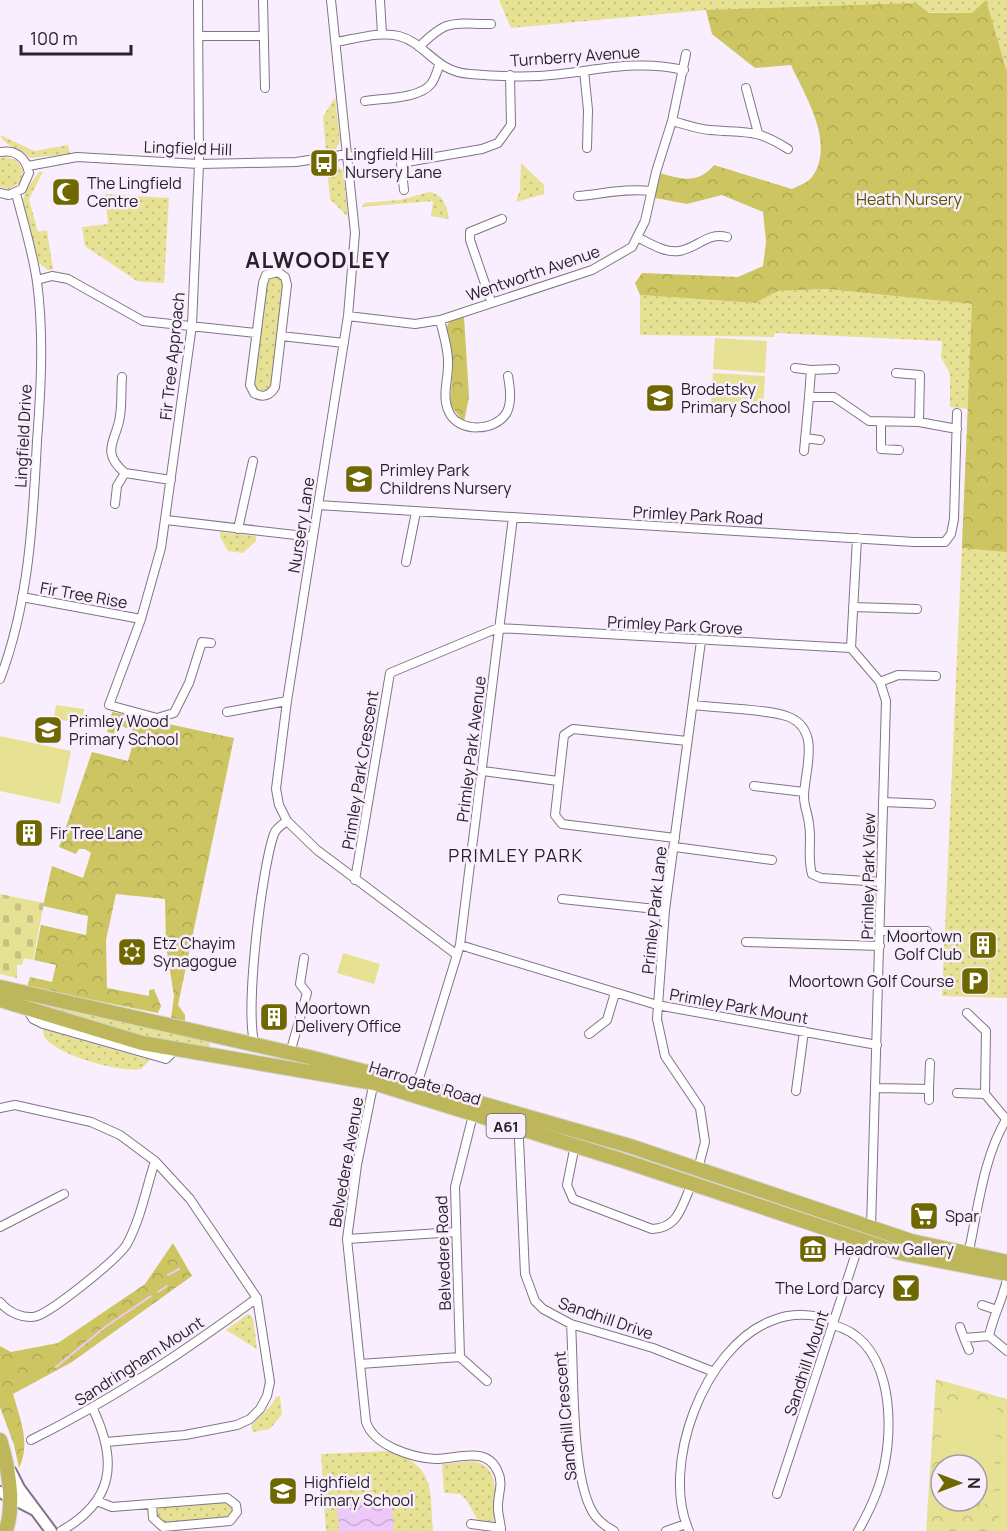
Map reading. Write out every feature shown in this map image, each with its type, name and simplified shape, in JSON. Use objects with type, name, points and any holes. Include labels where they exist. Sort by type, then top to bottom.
[{"type":"highway","name":"Harrogate Road","points":[[0,987],[290,1053],[375,1078],[473,1115],[692,1183],[860,1241],[922,1259],[1007,1274]]},
{"type":"highway","name":"Harrogate Road","points":[[0,1000],[142,1043],[174,1050],[417,1085],[658,1155],[910,1241],[1007,1262]]},
{"type":"highway","points":[[220,1037],[218,1052],[222,1058]]},
{"type":"highway","points":[[260,1046],[286,1057],[288,1067]]},
{"type":"highway","points":[[658,1155],[657,1167],[687,1177],[692,1183]]},
{"type":"highway","points":[[698,1169],[703,1175],[734,1186],[732,1198]]},
{"type":"highway","points":[[799,1203],[797,1209],[801,1214],[825,1222],[831,1231]]},
{"type":"highway","points":[[871,1228],[881,1237],[921,1252],[922,1259]]},
{"type":"highway","points":[[0,1440],[5,1456],[3,1495],[7,1526]]},
{"type":"street","name":"Fir Tree Approach","points":[[198,0],[199,164],[192,325],[166,520],[158,561],[141,619],[108,705],[157,718],[174,713],[189,683],[202,642],[211,643]]},
{"type":"street","points":[[264,0],[265,88]]},
{"type":"street","name":"Nursery Lane","points":[[287,821],[279,805],[276,789],[287,701],[348,316],[355,233],[331,0]]},
{"type":"street","points":[[380,0],[382,34]]},
{"type":"street","points":[[419,47],[439,27],[449,24],[491,24]]},
{"type":"street","name":"Turnberry Avenue","points":[[336,42],[382,34],[401,37],[419,47],[439,66],[467,74],[538,76],[639,64],[684,70]]},
{"type":"street","points":[[198,36],[263,36]]},
{"type":"street","points":[[686,54],[672,121],[639,238],[664,249],[679,251],[708,237],[727,237]]},
{"type":"street","points":[[365,101],[414,93],[431,83],[439,66]]},
{"type":"street","points":[[584,71],[588,110],[587,148]]},
{"type":"street","points":[[404,190],[401,163],[498,143],[511,125],[510,75]]},
{"type":"street","points":[[746,88],[758,133]]},
{"type":"street","points":[[672,121],[709,130],[758,133],[768,136],[788,149]]},
{"type":"street","points":[[0,152],[16,153],[28,166],[27,183],[16,193],[0,193]]},
{"type":"street","name":"Lingfield Hill","points":[[28,166],[77,157],[199,164],[296,162],[348,154]]},
{"type":"street","points":[[578,196],[632,189],[651,191]]},
{"type":"street","name":"Lingfield Drive","points":[[0,679],[13,640],[22,597],[35,477],[39,409],[40,315],[37,280],[16,193]]},
{"type":"street","points":[[491,302],[470,240],[470,232],[502,219]]},
{"type":"street","name":"Wentworth Avenue","points":[[348,316],[415,324],[440,320],[592,270],[615,260],[632,247],[639,238]]},
{"type":"street","points":[[274,272],[282,274],[287,281],[281,336],[274,387],[270,394],[262,396],[254,393],[250,385],[263,283],[266,275],[274,272]]},
{"type":"street","points":[[37,280],[52,276],[68,279],[143,321],[256,333]]},
{"type":"street","points":[[440,320],[448,361],[447,410],[456,421],[463,425],[482,427],[499,422],[510,405],[508,376]]},
{"type":"street","points":[[281,336],[344,343]]},
{"type":"street","points":[[795,369],[835,369]]},
{"type":"street","points":[[804,450],[811,369]]},
{"type":"street","points":[[896,373],[920,375],[919,422]]},
{"type":"street","points":[[122,377],[120,418],[110,445],[116,463],[125,473],[171,480]]},
{"type":"street","points":[[809,396],[834,397],[869,421],[919,422],[957,429]]},
{"type":"street","name":"Primley Park Road","points":[[318,505],[945,542],[951,534],[954,519],[957,413]]},
{"type":"street","points":[[881,423],[881,448],[899,450]]},
{"type":"street","points":[[805,438],[820,440]]},
{"type":"street","points":[[238,529],[253,461]]},
{"type":"street","points":[[115,504],[117,486],[125,473]]},
{"type":"street","points":[[406,562],[416,512]]},
{"type":"street","name":"Primley Park Avenue","points":[[417,1085],[460,945],[513,517]]},
{"type":"street","points":[[166,520],[313,537]]},
{"type":"street","points":[[851,648],[857,538]]},
{"type":"street","name":"Fir Tree Rise","points":[[22,597],[141,619]]},
{"type":"street","points":[[853,607],[917,609]]},
{"type":"street","name":"Primley Park Grove","points":[[498,628],[851,648]]},
{"type":"street","name":"Primley Park Crescent","points":[[355,880],[390,673],[498,628]]},
{"type":"street","name":"Primley Park Lane","points":[[698,1169],[705,1142],[700,1108],[665,1056],[658,1037],[657,1005],[665,910],[701,641]]},
{"type":"street","name":"Primley Park View","points":[[851,648],[880,682],[886,701],[878,1046],[871,1228]]},
{"type":"street","points":[[880,682],[898,675],[936,676]]},
{"type":"street","points":[[227,711],[287,701]]},
{"type":"street","points":[[693,705],[780,715],[798,723],[809,741],[810,750],[804,792],[809,830],[808,862],[812,874],[821,878],[881,882]]},
{"type":"street","points":[[687,741],[573,729],[564,735],[555,815],[562,824],[772,860]]},
{"type":"street","points":[[483,771],[558,781]]},
{"type":"street","points":[[754,786],[804,792]]},
{"type":"street","points":[[883,802],[931,804]]},
{"type":"street","points":[[260,1046],[250,1025],[256,948],[275,831],[287,821]]},
{"type":"street","name":"Primley Park Crescent","points":[[287,821],[317,850],[355,880],[457,955]]},
{"type":"street","points":[[562,898],[665,910]]},
{"type":"street","points":[[881,931],[927,931]]},
{"type":"street","points":[[746,942],[880,946]]},
{"type":"street","name":"Primley Park Mount","points":[[460,945],[657,1005],[878,1046]]},
{"type":"street","points":[[290,1053],[307,993],[300,984],[304,958]]},
{"type":"street","points":[[589,1034],[607,1020],[615,993]]},
{"type":"street","points":[[967,1013],[986,1031],[985,1094],[1006,1119],[998,1136],[984,1181],[968,1255]]},
{"type":"street","points":[[796,1090],[804,1031]]},
{"type":"street","points":[[929,1100],[930,1063]]},
{"type":"street","name":"Belvedere Avenue","points":[[375,1078],[357,1165],[347,1239],[366,1422],[374,1437],[422,1457],[444,1459],[470,1455],[487,1459],[499,1472],[501,1481],[498,1507],[501,1530]]},
{"type":"street","points":[[876,1088],[929,1089]]},
{"type":"street","points":[[957,1093],[985,1094]]},
{"type":"street","points":[[0,1108],[15,1105],[91,1122],[120,1135],[154,1161],[190,1199],[257,1298],[270,1382],[261,1409],[250,1419],[237,1425],[185,1435],[106,1442]]},
{"type":"street","name":"Belvedere Road","points":[[460,1357],[455,1187],[473,1115]]},
{"type":"street","name":"Sandhill Drive","points":[[524,1115],[520,1130],[525,1274],[528,1289],[543,1310],[571,1324],[653,1348],[714,1372]]},
{"type":"street","points":[[575,1145],[567,1185],[573,1199],[652,1228],[664,1228],[673,1223],[692,1183]]},
{"type":"street","points":[[0,1302],[6,1309],[20,1315],[37,1316],[100,1273],[125,1247],[138,1220],[154,1161]]},
{"type":"street","points":[[0,1227],[64,1194]]},
{"type":"street","points":[[347,1239],[456,1232]]},
{"type":"street","name":"Sandhill Mount","points":[[777,1494],[860,1241]]},
{"type":"street","points":[[992,1340],[1002,1308],[1007,1279]]},
{"type":"street","name":"Sandringham Mount","points":[[31,1440],[93,1409],[176,1357],[257,1298]]},
{"type":"street","points":[[982,1305],[1002,1308]]},
{"type":"street","points":[[666,1531],[688,1528],[680,1484],[684,1447],[696,1407],[714,1372],[746,1337],[769,1321],[806,1314],[833,1322],[853,1333],[863,1343],[881,1374],[886,1391],[888,1438],[885,1464],[877,1491],[858,1531]]},
{"type":"street","name":"Sandhill Crescent","points":[[571,1324],[578,1451],[585,1491],[591,1509],[598,1519],[614,1531]]},
{"type":"street","points":[[960,1327],[969,1350]]},
{"type":"street","points":[[964,1338],[992,1340],[1005,1351]]},
{"type":"street","points":[[360,1364],[460,1357],[487,1381]]},
{"type":"street","points":[[61,1531],[81,1520],[97,1501],[107,1477],[106,1442],[93,1409]]},
{"type":"street","points":[[5,1456],[16,1483],[51,1531]]},
{"type":"street","points":[[3,1495],[37,1512]]},
{"type":"street","points":[[97,1501],[112,1507],[227,1498],[236,1505],[237,1512],[230,1521],[163,1527],[153,1518],[152,1505]]},
{"type":"street","points":[[2,1531],[23,1511],[37,1512]]},
{"type":"street","points":[[471,1524],[501,1530]]},
{"type":"green space","points":[[499,0],[1007,0],[1007,72],[986,1],[973,13],[706,10],[511,28]]},
{"type":"green space","name":"Heath Nursery","points":[[986,0],[1007,72],[1007,552],[962,548],[972,304],[827,289],[778,291],[755,303],[640,295],[635,283],[642,273],[738,277],[763,266],[766,242],[763,212],[722,195],[687,204],[650,197],[656,172],[687,179],[701,176],[714,165],[792,189],[811,179],[819,164],[820,135],[816,120],[791,65],[755,68],[712,34],[706,10],[916,3],[929,13],[972,13]]},
{"type":"green space","points":[[335,97],[340,141],[336,149],[326,151],[323,117]]},
{"type":"green space","points":[[0,135],[34,151],[68,145],[70,154],[30,158],[6,143]]},
{"type":"green space","points":[[0,158],[17,160],[23,171],[20,183],[9,189],[0,187]]},
{"type":"green space","points":[[521,163],[544,185],[544,194],[516,202],[520,190]]},
{"type":"green space","points":[[337,165],[343,171],[348,217],[330,199],[327,166]]},
{"type":"green space","points":[[39,172],[43,172],[29,199],[38,232],[47,230],[53,270],[48,270],[39,263],[22,203],[26,190]]},
{"type":"green space","points":[[429,192],[441,198],[446,206],[449,219],[431,216],[433,201],[362,207],[364,203],[400,200]]},
{"type":"green space","points":[[105,194],[169,198],[164,283],[137,281],[85,246],[82,227],[108,224]]},
{"type":"green space","name":"Moortown Golf Club","points":[[1007,260],[1007,998],[942,996],[968,409],[950,407],[950,374],[941,357],[942,341],[775,333],[774,337],[640,335],[640,295],[755,303],[778,291],[827,289],[972,304]]},
{"type":"green space","points":[[278,276],[284,282],[272,386],[263,393],[257,391],[253,383],[266,282],[269,277]]},
{"type":"green space","points":[[464,317],[469,397],[464,422],[450,405],[453,365],[446,328],[449,322]]},
{"type":"green space","points":[[715,338],[767,341],[765,373],[713,369]]},
{"type":"green space","points":[[713,373],[765,376],[763,408],[711,404]]},
{"type":"green space","points":[[32,381],[27,480],[22,456],[21,430],[24,404]]},
{"type":"green space","points":[[220,532],[256,536],[256,541],[243,553],[228,551],[220,537]]},
{"type":"green space","points":[[56,705],[84,709],[82,723],[54,719]]},
{"type":"green space","points":[[112,712],[234,738],[178,1005],[185,1015],[185,1021],[171,1018],[174,996],[166,946],[165,899],[116,894],[106,940],[107,988],[149,996],[149,990],[154,989],[161,1006],[158,1013],[27,987],[30,977],[52,982],[56,965],[34,960],[41,925],[86,935],[88,916],[43,906],[52,866],[83,878],[91,853],[85,849],[79,849],[76,854],[59,847],[92,752],[128,761],[136,732],[117,724],[114,734],[107,732]]},
{"type":"green space","points":[[0,736],[71,751],[60,804],[0,791]]},
{"type":"green space","points":[[0,894],[44,903],[33,960],[24,958],[22,965],[17,965],[17,978],[0,974]]},
{"type":"green space","points":[[343,953],[380,964],[374,984],[337,973]]},
{"type":"green space","points":[[30,997],[210,1041],[209,1048],[169,1045],[29,1004]]},
{"type":"green space","points":[[43,1029],[150,1060],[141,1069],[131,1070],[89,1061],[51,1044],[44,1037]]},
{"type":"green space","points":[[173,1243],[192,1276],[72,1362],[13,1394],[24,1440],[19,1468],[14,1445],[0,1407],[0,1346],[11,1352],[58,1343],[145,1284]]},
{"type":"green space","points":[[248,1314],[253,1318],[257,1349],[226,1330]]},
{"type":"green space","points":[[936,1379],[1007,1399],[1007,1531],[926,1531],[929,1485],[929,1513],[989,1513],[989,1453],[931,1453]]},
{"type":"green space","points":[[280,1396],[282,1414],[270,1429],[253,1432],[251,1426],[276,1397]]},
{"type":"green space","points":[[942,1403],[997,1404],[994,1504],[989,1504],[989,1453],[940,1453]]},
{"type":"green space","points":[[1002,1429],[1007,1429],[1007,1530],[998,1529]]},
{"type":"green space","points":[[389,1451],[415,1464],[428,1481],[433,1531],[326,1531],[321,1454]]},
{"type":"green space","points":[[472,1461],[482,1464],[493,1477],[495,1485],[494,1522],[478,1520],[460,1494],[444,1493],[442,1464]]},
{"type":"green space","points":[[224,1501],[233,1508],[230,1517],[170,1523],[161,1522],[156,1515],[157,1508],[160,1507]]},
{"type":"water","points":[[391,1499],[394,1531],[339,1531],[337,1502]]},
{"type":"waterway","points":[[168,1275],[179,1269]]},
{"type":"waterway","points":[[158,1292],[167,1286]]},
{"type":"waterway","points":[[56,1367],[105,1327],[151,1296]]},
{"type":"place","name":"Lingfield Hill Nursery Lane","points":[[324,163]]},
{"type":"place","name":"The Lingfield Centre","points":[[66,192]]},
{"type":"place","name":"Brodetsky Primary School","points":[[660,398]]},
{"type":"place","name":"Primley Park Childrens Nursery","points":[[359,479]]},
{"type":"place","name":"Primley Wood Primary School","points":[[48,730]]},
{"type":"place","name":"Fir Tree Lane","points":[[29,833]]},
{"type":"place","name":"Moortown Golf Club","points":[[983,945]]},
{"type":"place","name":"Etz Chayim Synagogue","points":[[132,952]]},
{"type":"place","name":"Moortown Golf Course","points":[[975,981]]},
{"type":"place","name":"Moortown Delivery Office","points":[[274,1017]]},
{"type":"place","name":"Spar","points":[[924,1216]]},
{"type":"place","name":"Headrow Gallery","points":[[813,1249]]},
{"type":"place","name":"The Lord Darcy","points":[[906,1288]]},
{"type":"place","name":"Highfield Primary School","points":[[283,1491]]},
{"type":"district","name":"ALWOODLEY","points":[[318,260]]},
{"type":"district","name":"PRIMLEY PARK","points":[[516,855]]}]
